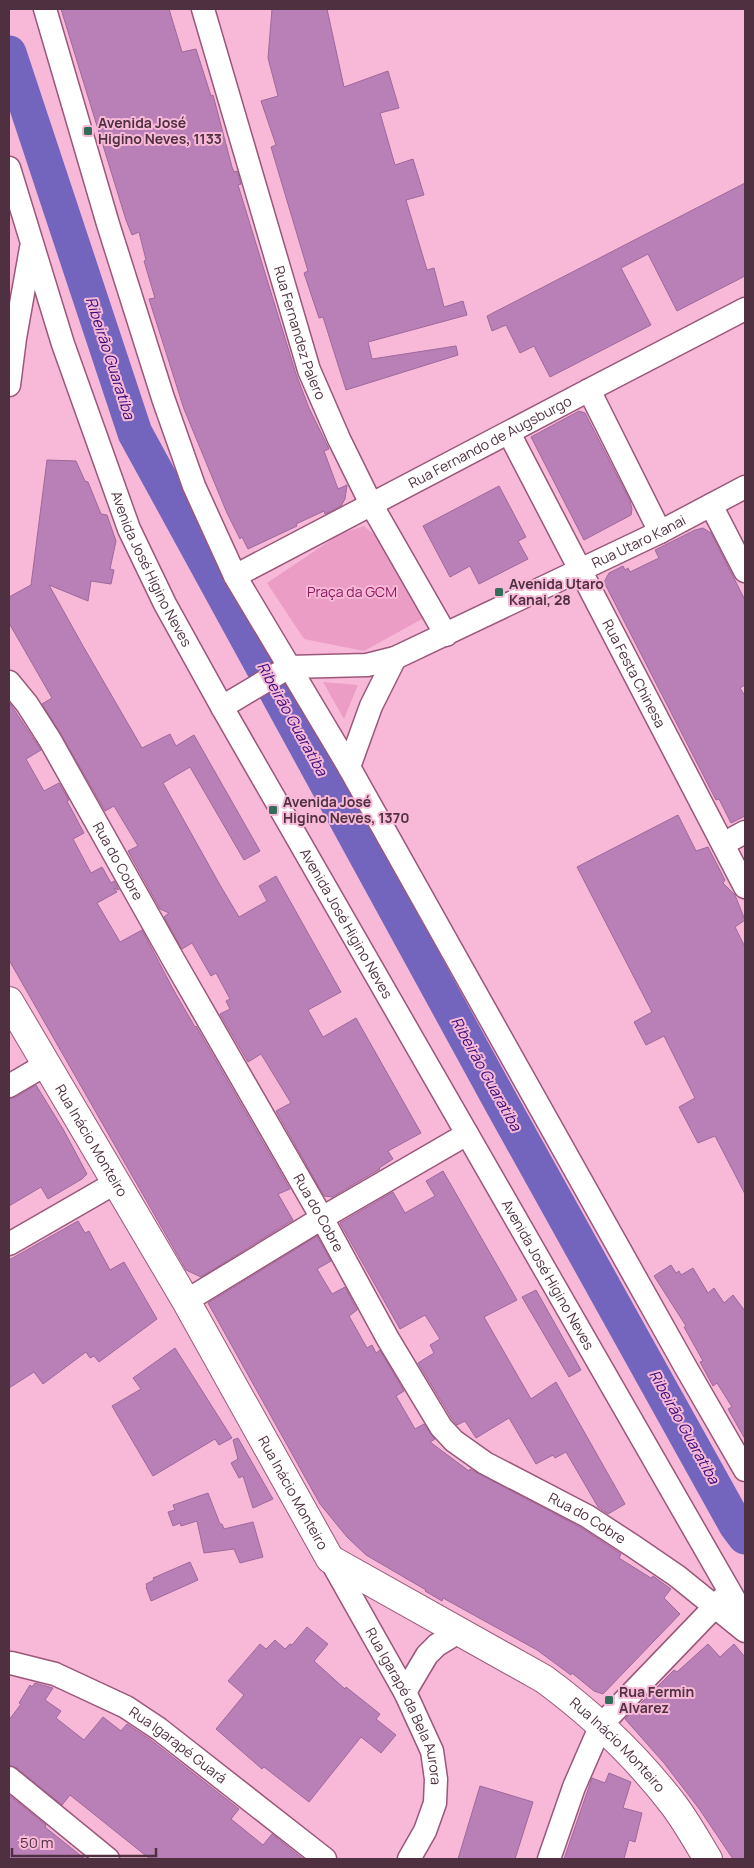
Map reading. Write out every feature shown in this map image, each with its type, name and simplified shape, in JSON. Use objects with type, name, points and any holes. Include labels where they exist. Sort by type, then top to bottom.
[{"type":"street","points":[[45,9],[108,224],[163,398],[194,486],[280,672],[349,767],[745,1470]]},
{"type":"street","name":"Rua Fernandez Palero","points":[[203,9],[309,370],[371,504],[446,634]]},
{"type":"street","name":"Avenida José Higino Neves","points":[[9,168],[63,344],[129,529],[165,604],[230,702],[722,1599],[745,1618]]},
{"type":"street","points":[[9,385],[15,338],[32,244]]},
{"type":"street","name":"Rua Fernando de Augsburgo","points":[[235,576],[745,309]]},
{"type":"street","points":[[589,390],[660,532]]},
{"type":"street","name":"Rua Festa Chinesa","points":[[509,433],[745,888]]},
{"type":"street","name":"Rua Utaro Kanai","points":[[280,672],[367,665],[395,658],[660,532],[745,488]]},
{"type":"street","points":[[711,505],[745,571]]},
{"type":"street","points":[[349,767],[371,706],[395,658]]},
{"type":"street","points":[[230,702],[280,672]]},
{"type":"street","name":"Rua do Cobre","points":[[9,682],[50,740],[322,1218],[393,1347],[441,1427],[454,1441],[485,1463],[588,1516],[677,1576],[722,1599],[745,1631]]},
{"type":"street","points":[[723,844],[745,832]]},
{"type":"street","name":"Rua Inácio Monteiro","points":[[9,1001],[186,1302],[330,1559],[544,1679],[574,1701],[601,1725],[644,1769],[674,1806],[708,1859]]},
{"type":"street","points":[[9,1086],[45,1065]]},
{"type":"street","points":[[186,1302],[322,1218],[467,1134]]},
{"type":"street","points":[[9,1244],[115,1183]]},
{"type":"street","name":"Rua Igarapé da Bela Aurora","points":[[330,1559],[406,1692],[432,1751],[436,1779],[435,1803],[425,1831],[409,1859]]},
{"type":"street","points":[[549,1859],[574,1787],[601,1725],[722,1599]]},
{"type":"street","points":[[406,1692],[428,1655],[437,1645],[460,1631]]},
{"type":"street","name":"Rua Igarapé Guará","points":[[10,1658],[55,1674],[126,1707],[159,1729],[325,1859]]},
{"type":"street","points":[[9,1778],[108,1859]]},
{"type":"green space","name":"Praça da GCM","points":[[364,526],[378,538],[424,618],[364,651],[304,639],[267,583],[340,534]]},
{"type":"green space","points":[[323,682],[358,685],[344,719]]},
{"type":"building","points":[[61,9],[169,9],[182,52],[196,49],[211,96],[213,95],[232,167],[234,172],[237,171],[241,184],[238,185],[296,374],[309,408],[329,449],[324,451],[338,489],[347,485],[345,499],[341,506],[325,514],[324,511],[248,549],[242,537],[240,539],[227,513],[184,409],[149,299],[155,298],[144,261],[146,260],[139,232],[132,235],[126,220]]},
{"type":"building","points":[[272,9],[327,9],[344,87],[388,71],[399,108],[380,113],[395,165],[413,159],[424,195],[406,200],[427,270],[434,268],[444,307],[463,301],[467,315],[368,342],[372,359],[456,346],[458,355],[346,390],[323,317],[319,318],[304,273],[308,271],[271,147],[276,145],[261,101],[278,96],[268,58]]},
{"type":"building","points":[[745,183],[745,276],[677,311],[648,254],[621,268],[651,325],[550,377],[534,346],[520,353],[506,325],[492,331],[487,316]]},
{"type":"building","points":[[579,411],[585,413],[630,501],[632,509],[631,515],[584,540],[531,437]]},
{"type":"building","points":[[47,460],[76,461],[85,481],[88,482],[101,514],[107,515],[116,541],[110,569],[114,570],[111,584],[91,581],[88,601],[49,585],[142,748],[170,734],[176,746],[194,735],[260,851],[244,860],[190,767],[163,783],[220,885],[239,917],[267,901],[259,886],[276,876],[341,992],[308,1010],[323,1037],[356,1018],[421,1133],[388,1151],[393,1159],[380,1169],[332,1197],[324,1196],[276,1111],[291,1103],[261,1054],[248,1062],[220,1014],[230,1009],[226,1001],[230,999],[216,973],[211,976],[192,943],[182,949],[164,917],[169,913],[160,909],[128,851],[138,846],[114,806],[105,811],[42,704],[52,698],[9,623],[9,597],[31,585]]},
{"type":"building","points":[[499,486],[526,537],[518,541],[528,559],[479,584],[470,566],[450,577],[423,526]]},
{"type":"building","points":[[703,528],[711,533],[745,600],[745,685],[740,688],[745,696],[745,816],[731,823],[719,799],[716,800],[604,582],[609,573],[623,566],[625,570],[628,568],[630,572],[659,558],[655,550],[695,530]]},
{"type":"building","points":[[9,702],[41,750],[26,759],[44,791],[59,783],[69,800],[67,801],[84,833],[73,839],[91,873],[102,867],[111,883],[114,881],[119,890],[114,888],[117,892],[97,903],[120,942],[142,930],[173,989],[290,1189],[278,1194],[293,1220],[201,1277],[186,1270],[9,960]]},
{"type":"building","points":[[678,815],[696,851],[708,847],[725,880],[723,883],[735,895],[745,920],[735,927],[745,947],[745,1194],[715,1136],[698,1143],[679,1107],[695,1098],[664,1036],[646,1045],[634,1022],[652,1012],[577,867]]},
{"type":"building","points":[[36,1085],[63,1129],[87,1174],[82,1179],[48,1199],[41,1187],[9,1206],[9,1099]]},
{"type":"building","points":[[443,1171],[517,1300],[484,1317],[531,1399],[556,1382],[625,1504],[608,1514],[598,1507],[566,1452],[555,1458],[553,1455],[536,1464],[509,1418],[476,1438],[465,1421],[457,1425],[418,1363],[434,1353],[430,1345],[440,1339],[425,1315],[400,1329],[340,1223],[393,1192],[405,1213],[435,1196],[426,1181]]},
{"type":"building","points":[[78,1221],[85,1233],[89,1231],[110,1270],[124,1262],[157,1319],[99,1362],[94,1356],[90,1358],[86,1352],[43,1384],[34,1372],[9,1388],[9,1260]]},
{"type":"building","points":[[317,1236],[331,1261],[317,1269],[332,1294],[345,1287],[357,1310],[349,1316],[367,1348],[372,1345],[376,1353],[380,1350],[404,1391],[396,1396],[415,1429],[424,1424],[435,1439],[430,1442],[469,1471],[470,1469],[580,1527],[621,1554],[619,1558],[651,1578],[653,1576],[671,1589],[664,1598],[680,1614],[603,1694],[594,1691],[572,1673],[571,1675],[537,1650],[443,1598],[442,1601],[366,1555],[347,1537],[320,1504],[208,1303]]},
{"type":"building","points":[[671,1265],[676,1273],[679,1271],[681,1275],[693,1268],[708,1293],[714,1288],[724,1303],[733,1295],[745,1311],[745,1439],[728,1409],[732,1407],[717,1383],[713,1386],[700,1362],[703,1361],[684,1327],[686,1326],[654,1276]]},
{"type":"building","points":[[536,1290],[581,1370],[569,1377],[522,1297]]},
{"type":"building","points":[[175,1348],[232,1438],[219,1445],[215,1439],[153,1476],[112,1406],[141,1389],[133,1378]]},
{"type":"building","points":[[238,1438],[273,1499],[253,1508],[243,1476],[239,1478],[231,1463],[238,1459],[233,1440]]},
{"type":"building","points":[[208,1493],[220,1524],[222,1524],[224,1529],[253,1522],[263,1557],[240,1563],[234,1549],[204,1553],[197,1521],[181,1526],[180,1523],[173,1526],[168,1512],[175,1510],[173,1505]]},
{"type":"building","points":[[190,1562],[198,1580],[151,1601],[146,1584],[154,1580],[153,1578]]},
{"type":"building","points":[[307,1627],[328,1644],[314,1661],[345,1689],[346,1687],[380,1714],[376,1719],[396,1735],[381,1753],[361,1737],[309,1802],[264,1767],[262,1769],[216,1729],[244,1695],[228,1681],[260,1644],[266,1649],[275,1640],[285,1649],[290,1644],[292,1645]]},
{"type":"building","points":[[708,1644],[720,1657],[734,1644],[745,1657],[745,1859],[733,1859],[700,1810],[664,1763],[625,1719],[674,1670],[677,1672]]},
{"type":"building","points":[[35,1683],[53,1688],[45,1700],[61,1711],[56,1718],[84,1740],[103,1717],[121,1731],[127,1724],[151,1740],[239,1809],[231,1819],[263,1845],[272,1834],[303,1859],[150,1859],[70,1795],[62,1805],[17,1768],[9,1765],[9,1720],[21,1704],[19,1703],[30,1685],[32,1687]]},
{"type":"building","points":[[609,1773],[631,1782],[623,1808],[642,1813],[635,1842],[629,1840],[624,1859],[564,1859],[592,1778],[605,1783]]},
{"type":"building","points":[[480,1786],[533,1802],[515,1859],[458,1859]]},
{"type":"building","points":[[9,1795],[46,1825],[45,1827],[85,1859],[9,1859]]},
{"type":"waterway","name":"Ribeirão Guaratiba","points":[[9,53],[135,433],[502,1104],[736,1525],[745,1537]]},
{"type":"place","name":"Avenida José Higino Neves, 1133","points":[[88,131]]},
{"type":"place","name":"Avenida Utaro Kanai, 28","points":[[499,592]]},
{"type":"place","name":"Avenida José Higino Neves, 1370","points":[[273,810]]},
{"type":"place","name":"Rua Fermin Alvarez","points":[[609,1700]]}]
